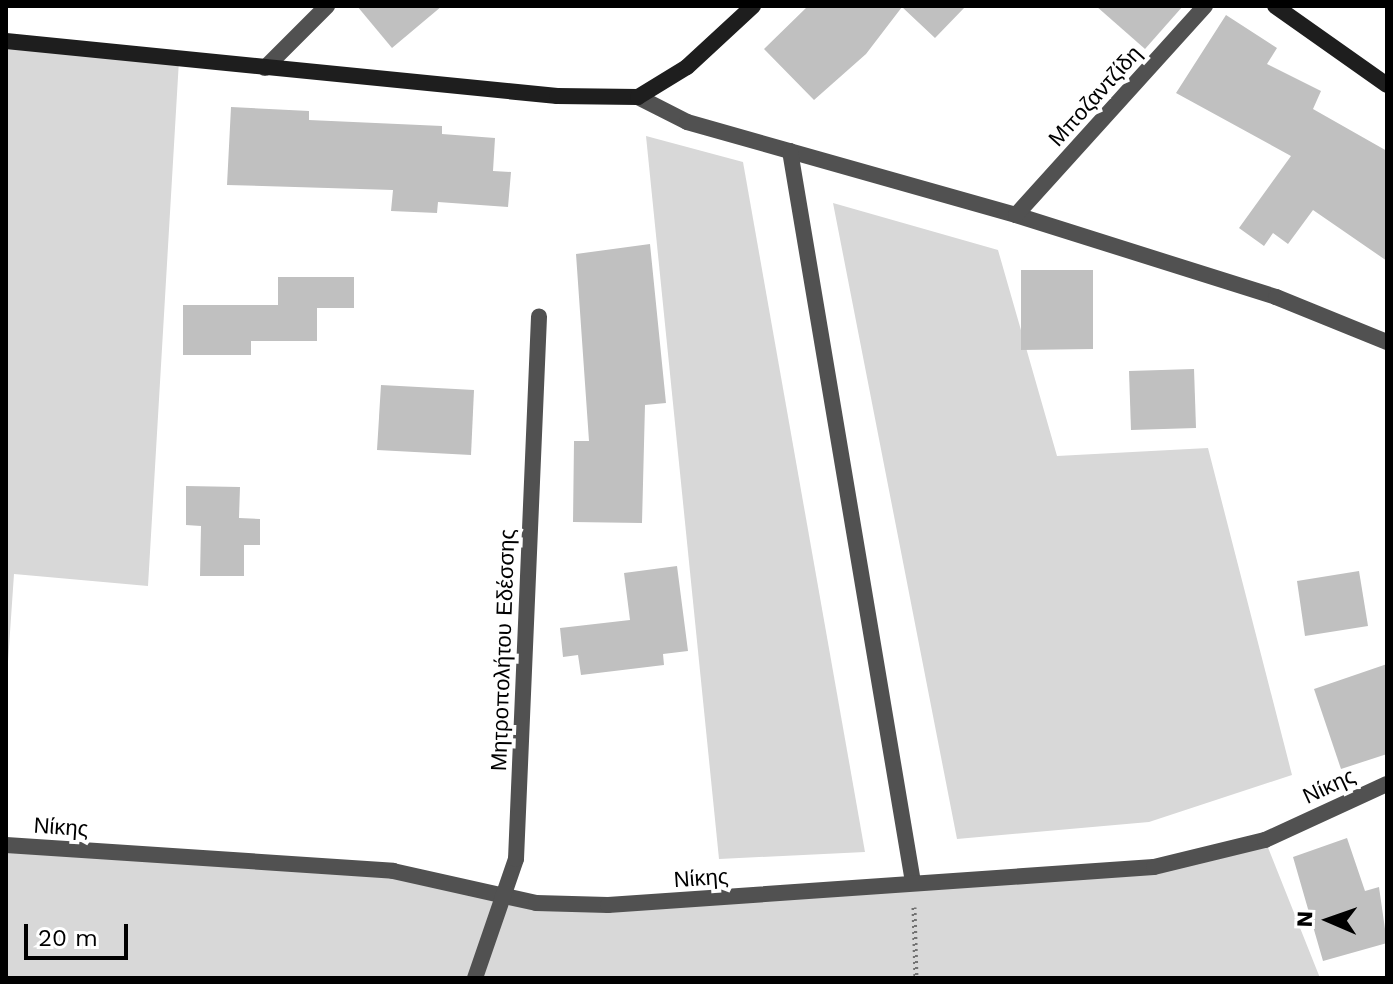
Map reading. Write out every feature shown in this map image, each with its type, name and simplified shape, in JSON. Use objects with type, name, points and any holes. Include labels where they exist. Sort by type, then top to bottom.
[{"type":"street","points":[[265,68],[327,6]]},
{"type":"street","points":[[638,97],[687,67],[753,6]]},
{"type":"street","name":"Μποζαντζίδη","points":[[1016,215],[1205,6]]},
{"type":"street","points":[[1275,6],[1387,85]]},
{"type":"street","points":[[6,41],[557,96],[638,97],[687,122],[1016,215],[1276,297],[1387,342]]},
{"type":"street","points":[[790,151],[913,882]]},
{"type":"street","name":"Μητροπολήτου Εδέσσης","points":[[475,978],[516,859],[539,316]]},
{"type":"street","name":"Νίκης","points":[[6,845],[393,871],[504,894],[608,905],[1188,861],[1265,840],[1387,784]]},
{"type":"path","points":[[913,882],[916,978]]},
{"type":"shaded area","points":[[6,41],[179,60],[148,586],[14,574],[6,691]]},
{"type":"shaded area","points":[[646,136],[743,162],[865,852],[719,859]]},
{"type":"shaded area","points":[[833,203],[998,250],[1057,456],[1208,448],[1292,775],[1149,822],[957,839]]},
{"type":"shaded area","points":[[1265,840],[1320,978],[6,978],[6,845],[393,871],[536,903],[1119,870]]},
{"type":"building","points":[[357,6],[442,6],[392,48]]},
{"type":"building","points":[[808,6],[966,6],[935,38],[902,7],[866,54],[814,100],[764,49]]},
{"type":"building","points":[[1096,6],[1183,6],[1145,49]]},
{"type":"building","points":[[1226,15],[1277,48],[1267,64],[1321,91],[1313,109],[1387,151],[1387,261],[1313,210],[1288,244],[1273,233],[1264,246],[1239,228],[1291,156],[1176,93]]},
{"type":"building","points":[[231,107],[309,111],[309,120],[442,126],[442,134],[495,138],[493,171],[511,172],[508,207],[438,202],[437,213],[391,211],[393,190],[227,185]]},
{"type":"building","points":[[650,244],[666,403],[645,405],[642,523],[573,522],[574,441],[589,441],[576,254]]},
{"type":"building","points":[[1021,270],[1093,270],[1093,349],[1021,350]]},
{"type":"building","points":[[278,277],[354,277],[354,308],[317,308],[317,341],[251,341],[251,355],[183,355],[183,305],[278,305]]},
{"type":"building","points":[[1194,369],[1196,428],[1131,430],[1129,371]]},
{"type":"building","points":[[381,385],[474,390],[471,455],[377,450]]},
{"type":"building","points":[[186,486],[240,487],[239,518],[260,519],[260,545],[244,545],[244,576],[200,576],[201,526],[186,525]]},
{"type":"building","points":[[677,566],[688,651],[663,654],[664,665],[581,675],[578,655],[563,657],[560,628],[630,620],[624,573]]},
{"type":"building","points":[[1359,571],[1368,626],[1305,636],[1297,581]]},
{"type":"building","points":[[1387,664],[1387,754],[1341,769],[1314,689]]},
{"type":"building","points":[[1347,838],[1365,891],[1379,887],[1387,943],[1323,961],[1293,857]]}]
